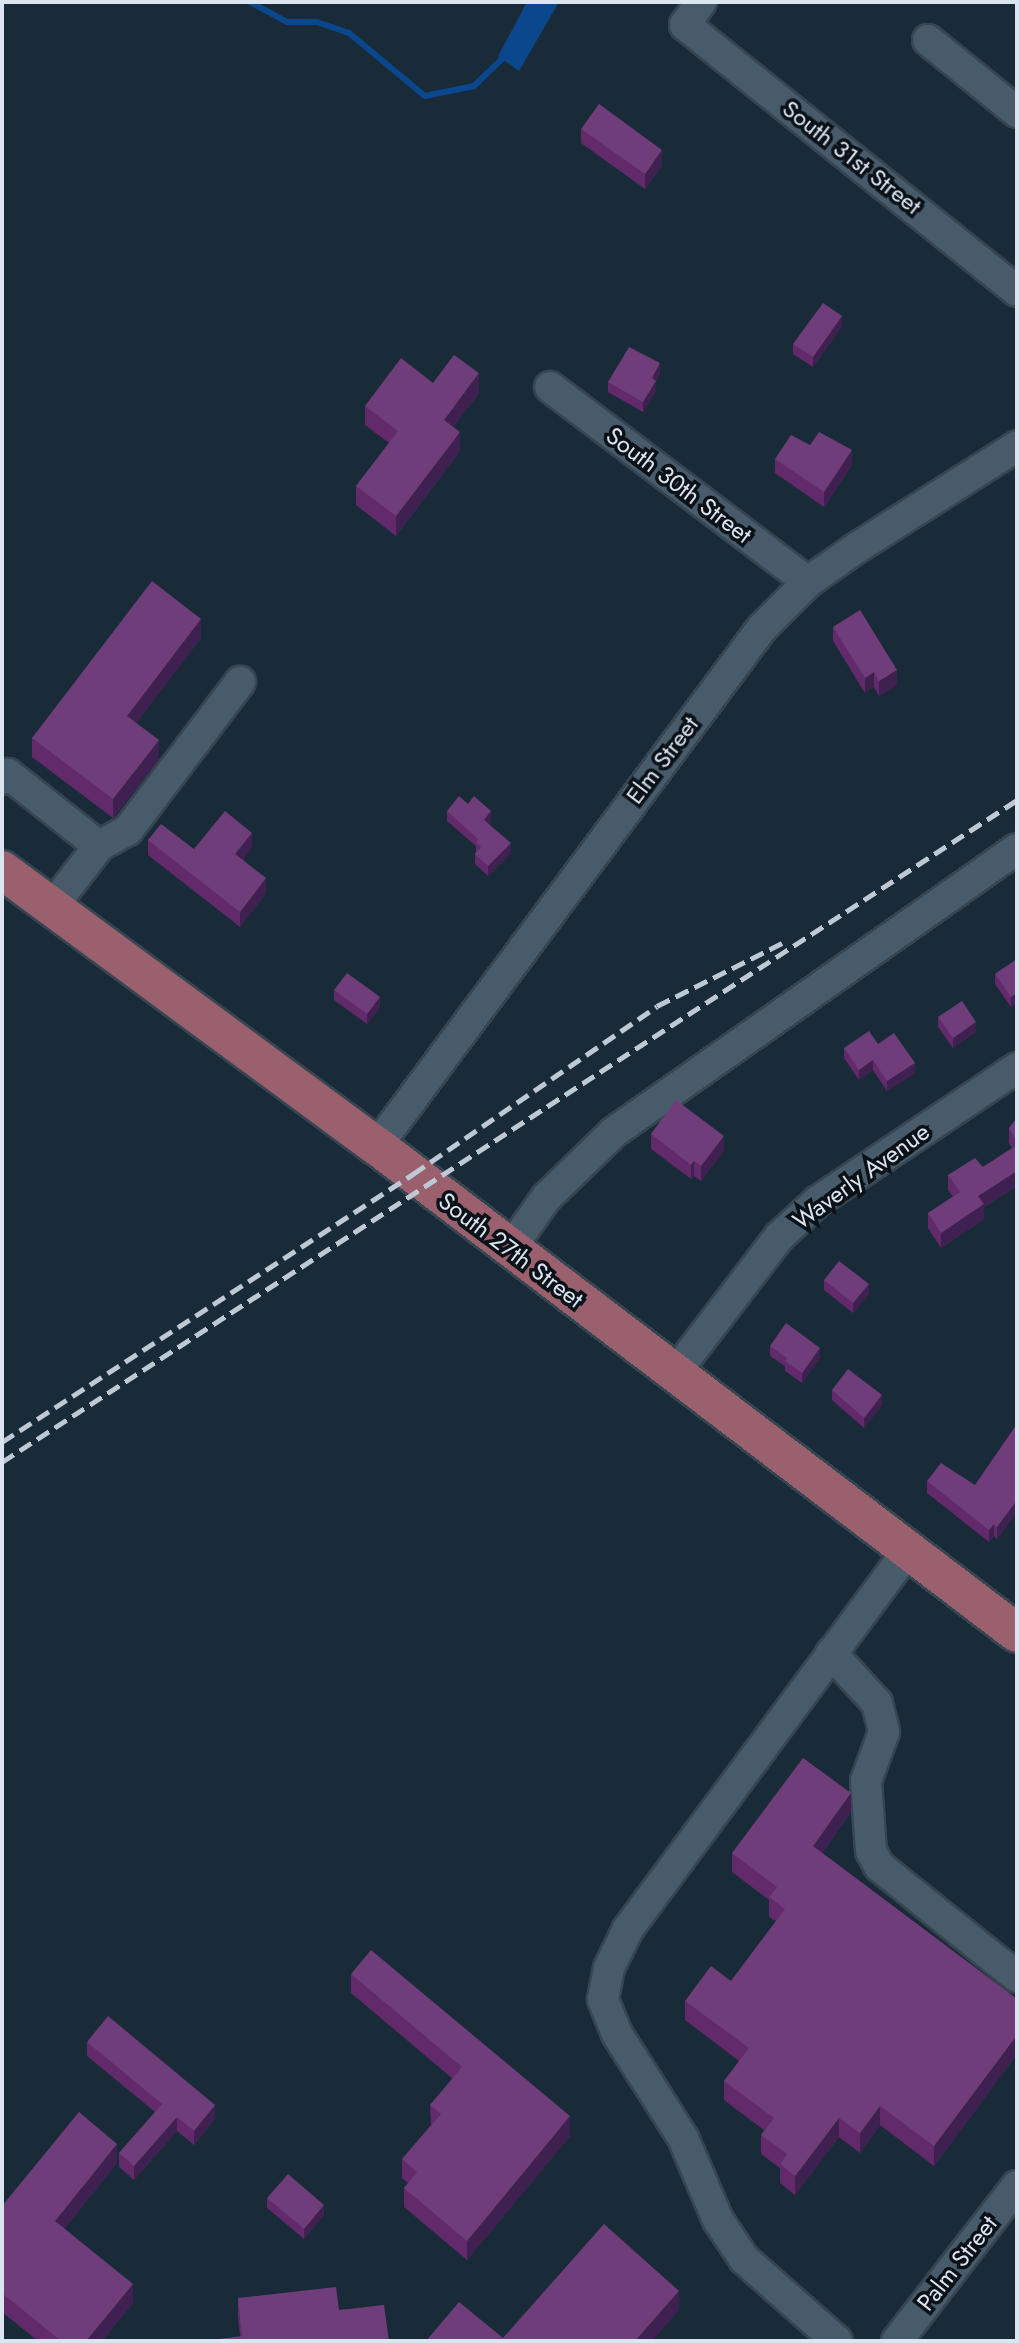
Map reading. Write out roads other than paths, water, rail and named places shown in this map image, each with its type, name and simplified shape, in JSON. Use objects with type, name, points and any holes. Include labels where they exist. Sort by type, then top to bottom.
[{"type":"main road","name":"South 27th Street","points":[[2,870],[377,1146],[908,1550],[1013,1619]]},
{"type":"street","name":"South 31st Street","points":[[693,14],[1017,291]]},
{"type":"street","points":[[928,40],[1017,112]]},
{"type":"street","name":"South 30th Street","points":[[550,387],[808,582]]},
{"type":"street","name":"Elm Street","points":[[377,1146],[762,628],[808,582],[1017,446]]},
{"type":"street","points":[[52,907],[99,846],[128,830],[240,682]]},
{"type":"street","points":[[2,779],[8,774],[99,846]]},
{"type":"street","points":[[510,1248],[546,1198],[614,1132],[1017,849]]},
{"type":"street","name":"Waverly Avenue","points":[[675,1373],[779,1237],[818,1201],[1017,1068]]},
{"type":"street","points":[[837,2341],[744,2259],[719,2220],[683,2138],[617,2034],[603,1999],[609,1968],[628,1929],[908,1550]]},
{"type":"street","points":[[831,1653],[877,1703],[884,1732],[866,1781],[871,1851],[879,1866],[1017,1976]]},
{"type":"street","name":"Palm Street","points":[[897,2341],[1017,2186]]},
{"type":"water","points":[[527,2],[559,2],[519,71],[498,56]]},
{"type":"waterway","points":[[250,2],[287,22],[317,22],[349,33],[425,96],[474,86],[507,54]]},
{"type":"railway","points":[[2,1462],[1017,800]]},
{"type":"railway","points":[[2,1442],[413,1174],[657,1006],[782,943]]}]
